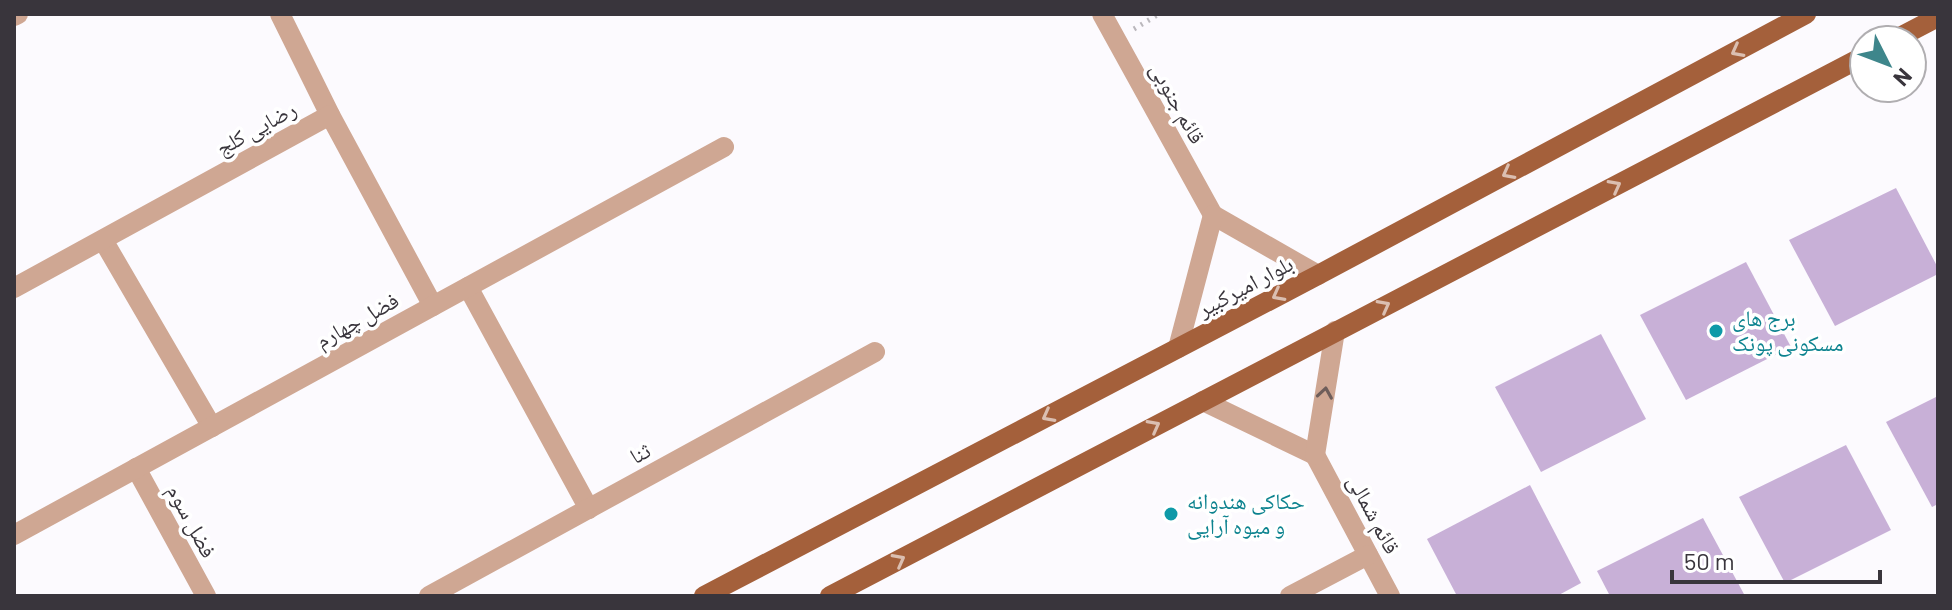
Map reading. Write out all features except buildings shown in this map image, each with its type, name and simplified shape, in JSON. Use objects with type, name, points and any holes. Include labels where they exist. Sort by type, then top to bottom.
[{"type":"main road","name":"بلوار امیرکبیر","points":[[704,596],[1318,275],[1806,14]]},
{"type":"main road","points":[[830,596],[1848,64]]},
{"type":"street","points":[[280,14],[330,115]]},
{"type":"street","name":"قائم جنوبی","points":[[1102,14],[1213,215]]},
{"type":"street","name":"رضایی کلج","points":[[14,288],[330,115],[433,306]]},
{"type":"street","name":"فضل چهارم","points":[[14,535],[724,147]]},
{"type":"street","points":[[1178,348],[1213,215],[1318,275]]},
{"type":"street","points":[[103,240],[212,427]]},
{"type":"street","points":[[468,287],[589,509]]},
{"type":"street","points":[[1203,401],[1315,455],[1335,331]]},
{"type":"street","name":"ثنا","points":[[429,596],[875,352]]},
{"type":"street","name":"قائم شمالی","points":[[1315,455],[1390,596]]},
{"type":"street","name":"فضل سوم","points":[[136,468],[206,596]]},
{"type":"street","points":[[1290,596],[1368,555]]},
{"type":"place","name":"برج های مسکونی پونک","points":[[1716,331]]},
{"type":"place","name":"حکاکی هندوانه و میوه آرایی","points":[[1171,514]]}]
